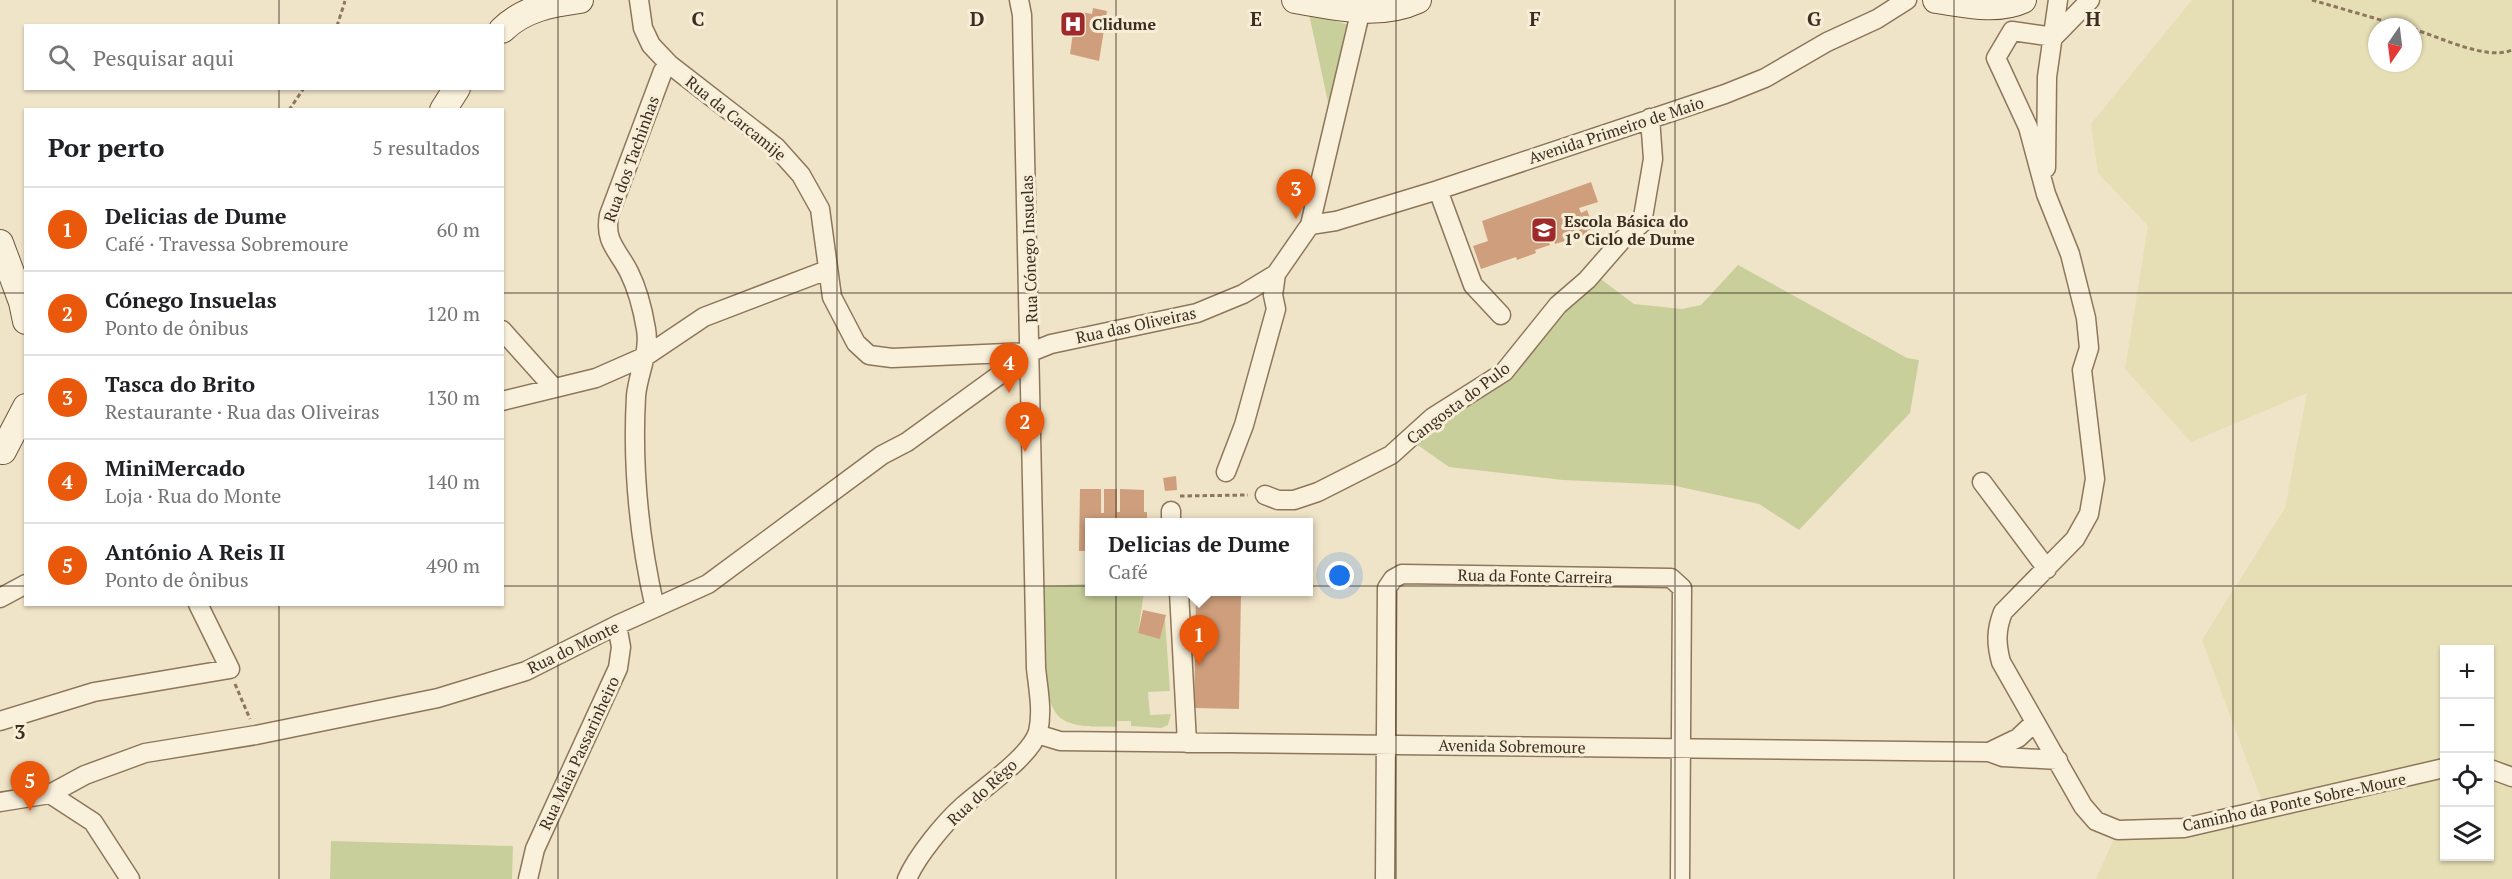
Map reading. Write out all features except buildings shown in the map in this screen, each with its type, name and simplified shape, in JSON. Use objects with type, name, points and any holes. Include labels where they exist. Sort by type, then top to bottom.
[{"type":"street","points":[[504,28],[510,22],[543,5],[580,0]]},
{"type":"street","name":"Rua da Carcamije","points":[[639,0],[643,28],[651,45],[669,64],[776,147],[801,175],[820,209],[832,297],[856,343],[869,355],[892,358],[1031,352]]},
{"type":"street","points":[[1307,1],[1382,10],[1402,7],[1418,0]]},
{"type":"street","name":"Avenida Primeiro de Maio","points":[[1310,225],[1336,221],[1438,190],[1725,94],[1765,78],[1827,42],[1877,20],[1907,0]]},
{"type":"street","points":[[1941,0],[1977,6],[2014,4],[2023,0]]},
{"type":"street","points":[[2046,194],[2047,77],[2058,0]]},
{"type":"street","points":[[2054,38],[2090,0]]},
{"type":"street","name":"Rua Cónego Insuelas","points":[[1023,5],[1036,668],[1041,718],[1037,734]]},
{"type":"street","name":"Rua das Oliveiras","points":[[1031,352],[1051,344],[1197,313],[1243,294],[1276,274],[1310,225],[1361,9]]},
{"type":"street","name":"Caminho da Ponte Sobre-Moure","points":[[2054,38],[2012,31],[1996,58],[2028,127],[2046,194],[2070,254],[2086,318],[2089,348],[2082,370],[2095,479],[2089,514],[2075,539],[2003,612],[1997,627],[1996,642],[2001,662],[2034,723],[2084,806],[2096,820],[2118,830],[2184,828],[2440,769]]},
{"type":"street","name":"Rua dos Tachinhas","points":[[655,608],[643,555],[636,486],[636,393],[646,356],[646,327],[632,281],[606,230],[609,215],[663,71],[669,64]]},
{"type":"street","points":[[444,108],[456,90]]},
{"type":"street","name":"Cangosta do Pulo","points":[[1265,495],[1278,500],[1294,500],[1318,492],[1382,460],[1391,455],[1433,417],[1504,372],[1558,304],[1587,280],[1621,241],[1642,224],[1653,159],[1650,118]]},
{"type":"street","points":[[1438,190],[1473,285],[1501,315]]},
{"type":"street","points":[[0,243],[24,312]]},
{"type":"street","points":[[504,400],[596,378],[646,356],[704,317],[827,270]]},
{"type":"street","points":[[1226,472],[1244,425],[1276,309],[1273,295],[1276,274]]},
{"type":"street","points":[[504,332],[554,387]]},
{"type":"street","name":"Rua do Monte","points":[[50,795],[85,775],[145,753],[256,735],[438,698],[526,671],[617,625],[708,584],[882,455],[907,442],[1031,352]]},
{"type":"street","points":[[9,448],[24,412]]},
{"type":"street","points":[[1982,482],[2047,569]]},
{"type":"street","name":"Rua da Fonte Carreira","points":[[1385,879],[1387,588],[1393,579],[1402,574],[1671,578],[1682,588],[1680,879]]},
{"type":"street","points":[[0,598],[24,585]]},
{"type":"street","points":[[1179,596],[1186,743]]},
{"type":"street","points":[[0,721],[111,688],[230,669],[199,606]]},
{"type":"street","name":"Rua Maia Passarinheiro","points":[[528,879],[535,849],[618,668],[621,647],[617,625]]},
{"type":"street","name":"Avenida Sobremoure","points":[[1989,752],[2018,738],[2034,723]]},
{"type":"street","name":"Avenida Sobremoure","points":[[1037,734],[1060,741],[1989,752],[2003,757],[2058,760]]},
{"type":"street","name":"Rua do Rêgo","points":[[907,879],[913,866],[960,808],[1027,750],[1037,734]]},
{"type":"street","points":[[2494,771],[2512,777]]},
{"type":"street","points":[[0,802],[50,795],[93,822],[130,879]]},
{"type":"path","points":[[2312,0],[2374,18]]},
{"type":"path","points":[[337,24],[345,1]]},
{"type":"path","points":[[2422,32],[2447,39],[2476,52],[2497,54],[2512,50]]},
{"type":"path","points":[[290,108],[303,90]]},
{"type":"path","points":[[1171,517],[1175,501],[1182,494],[1265,495]]},
{"type":"path","points":[[230,669],[256,735]]},
{"type":"shaded area","points":[[2192,0],[2512,0],[2512,879],[2096,879],[2118,830],[2265,809],[2202,640],[2285,508],[2307,393],[2191,442],[2125,369],[2148,226],[2098,173],[2091,124]]},
{"type":"green space","points":[[1309,14],[1357,27],[1334,130]]},
{"type":"green space","points":[[1738,265],[1907,358],[1919,360],[1910,413],[1799,530],[1759,504],[1671,485],[1563,480],[1449,467],[1412,441],[1491,386],[1562,309],[1598,277],[1634,304],[1682,309],[1701,305]]},
{"type":"green space","points":[[1085,584],[1085,596],[1143,596],[1138,633],[1160,638],[1165,619],[1170,691],[1148,692],[1150,715],[1171,714],[1168,725],[1161,728],[1131,726],[1131,721],[1117,721],[1116,727],[1081,726],[1062,719],[1054,710],[1048,695],[1045,677],[1042,657],[1040,586]]},
{"type":"green space","points":[[331,841],[513,846],[512,879],[330,879]]},
{"type":"place","name":"Clidume","points":[[1073,24]]},
{"type":"place","name":"Tasca do Brito","points":[[1296,219]]},
{"type":"place","name":"Escola Básica do 1º Ciclo de Dume","points":[[1544,230]]},
{"type":"place","name":"MiniMercado","points":[[1009,393]]},
{"type":"place","name":"Cónego Insuelas","points":[[1025,452]]},
{"type":"place","name":"Delicias de Dume","points":[[1199,665]]},
{"type":"place","name":"António A Reis II","points":[[30,811]]}]
